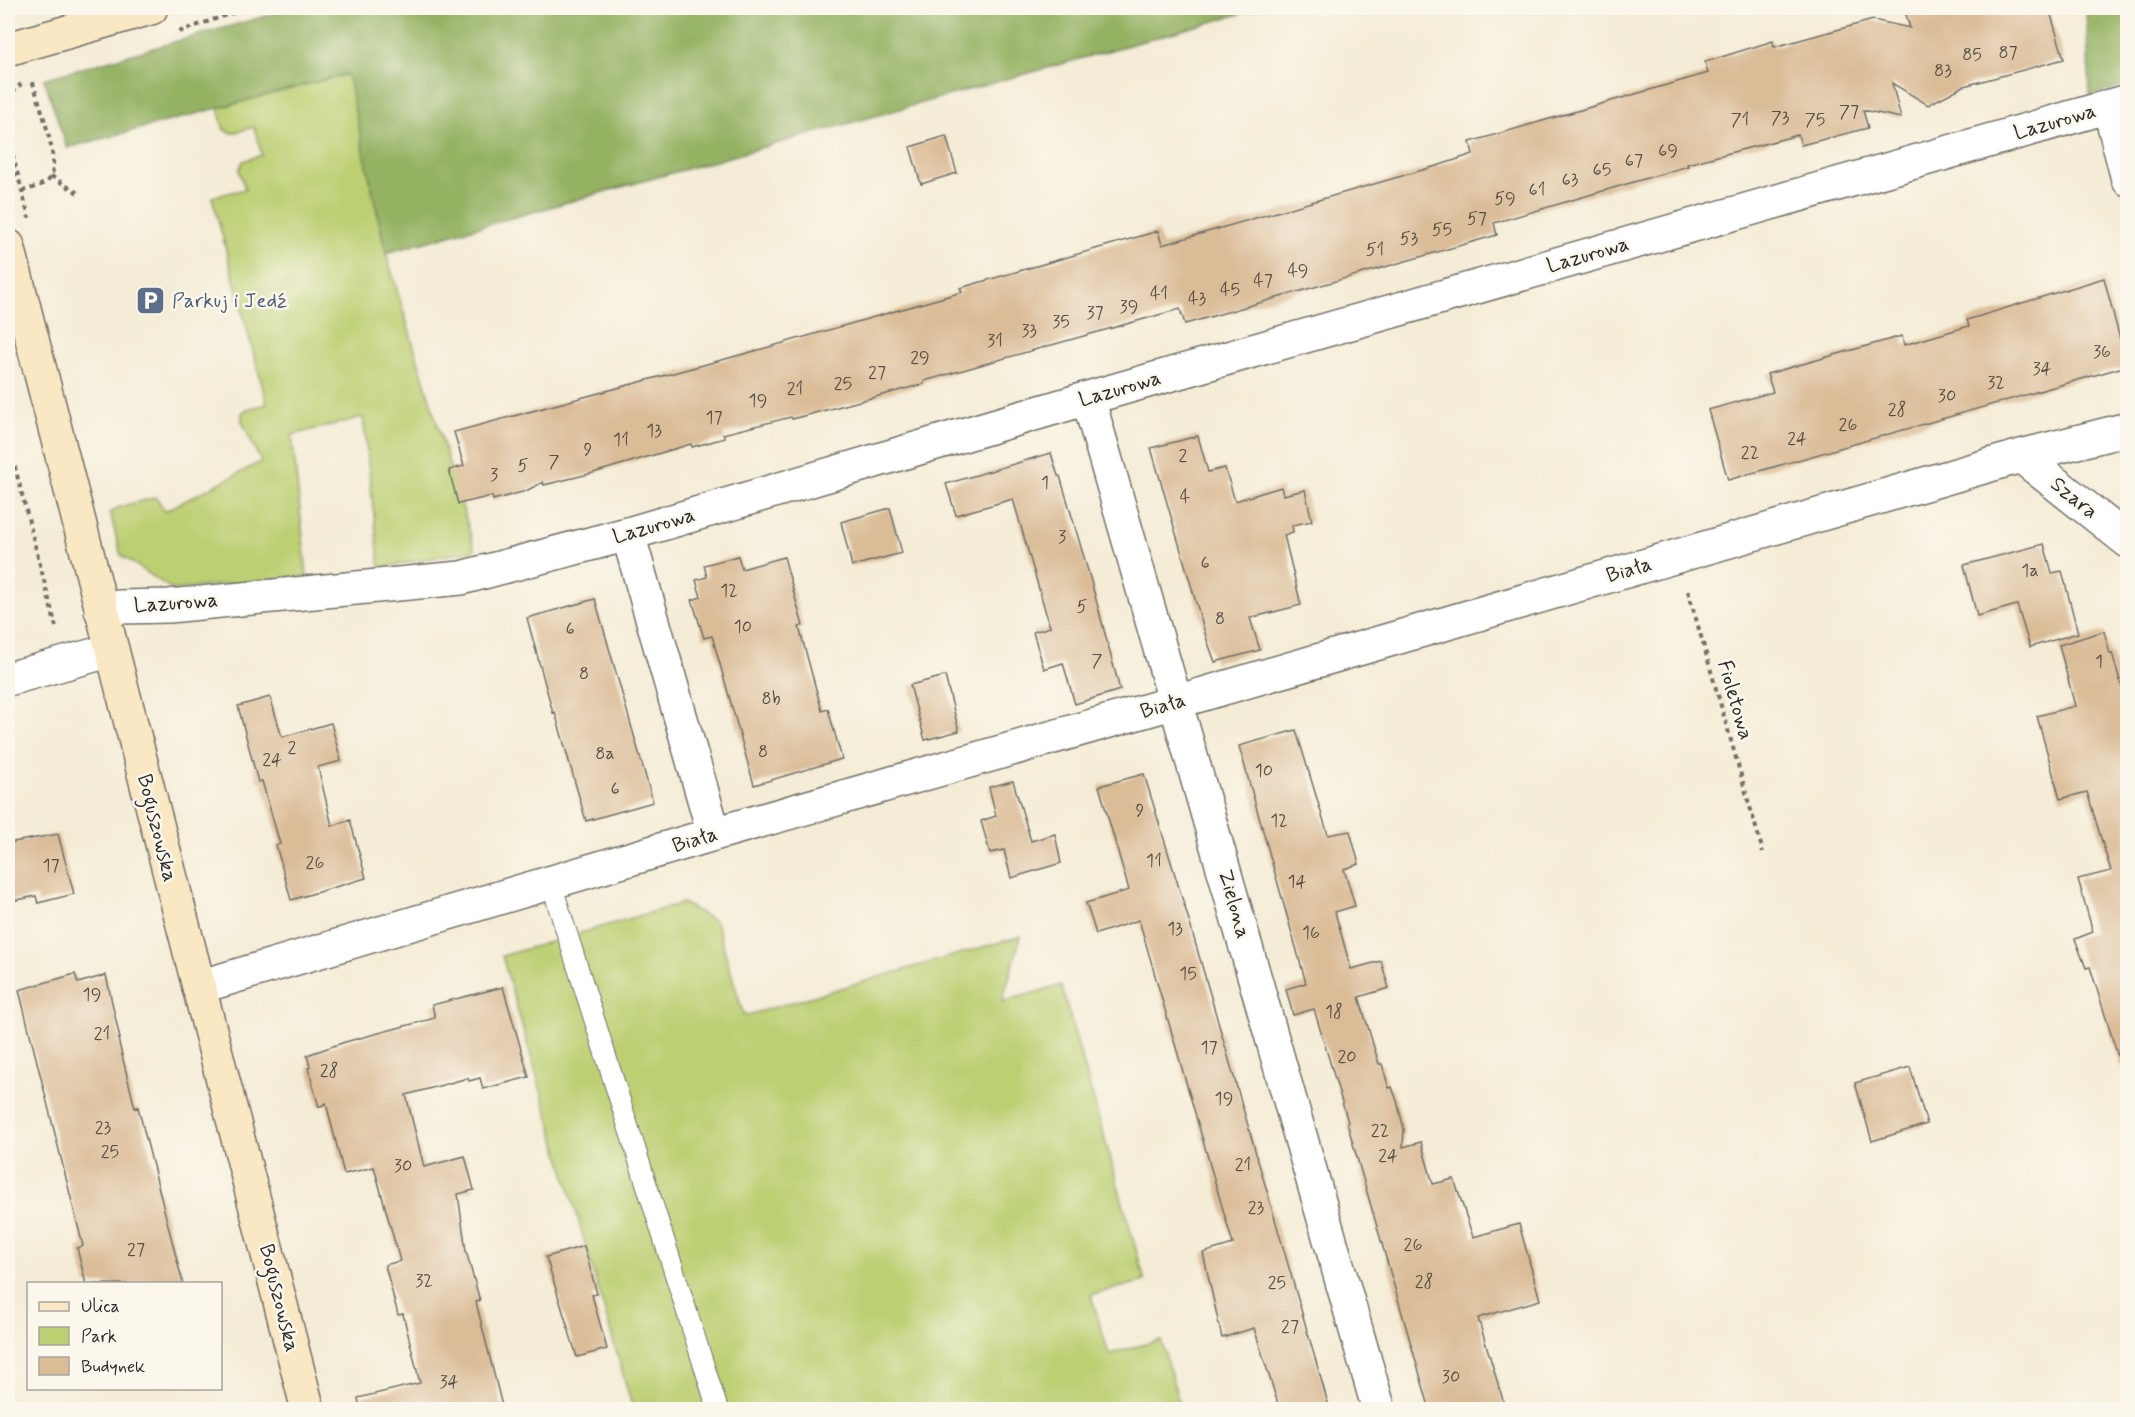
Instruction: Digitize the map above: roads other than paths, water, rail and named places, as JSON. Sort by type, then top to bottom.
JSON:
[{"type":"street","points":[[8,49],[138,10]]},
{"type":"street","points":[[2118,104],[2127,179]]},
{"type":"street","name":"Lazurowa","points":[[101,610],[119,607],[169,606],[461,578],[628,534],[1088,398],[2118,104]]},
{"type":"street","name":"Boguszowska","points":[[8,246],[308,1410]]},
{"type":"street","name":"Zielona","points":[[1088,398],[1379,1410]]},
{"type":"street","name":"Biała","points":[[199,987],[714,834],[2021,456],[2127,429]]},
{"type":"street","name":"Szara","points":[[2021,456],[2127,541]]},
{"type":"street","points":[[628,534],[714,834]]},
{"type":"street","points":[[8,679],[112,650]]},
{"type":"lane","points":[[551,883],[718,1410]]},
{"type":"place","name":"Parkuj i Jedź","points":[[151,301]]}]
